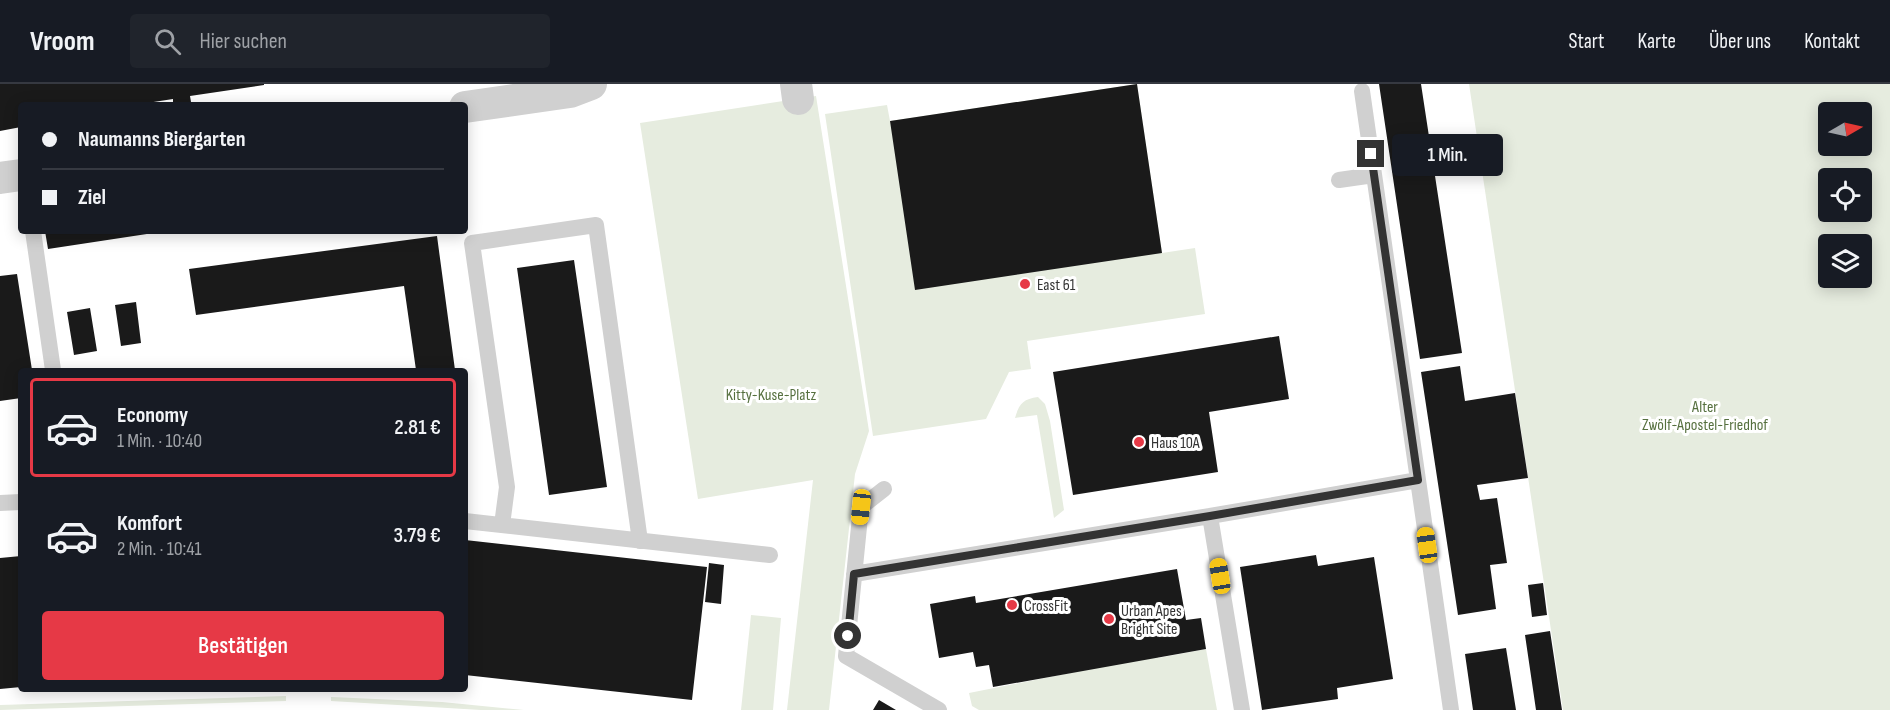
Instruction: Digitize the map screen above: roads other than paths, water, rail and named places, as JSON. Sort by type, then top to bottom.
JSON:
[{"type":"street","points":[[468,107],[570,92],[591,84]]},
{"type":"street","points":[[0,178],[18,175]]},
{"type":"lane","points":[[1362,91],[1451,710]]},
{"type":"lane","points":[[1339,180],[1374,175]]},
{"type":"lane","points":[[502,525],[507,487],[472,243],[596,225],[640,541]]},
{"type":"lane","points":[[33,234],[53,368]]},
{"type":"lane","points":[[854,574],[1418,480]]},
{"type":"lane","points":[[884,489],[861,507],[846,656],[939,710]]},
{"type":"lane","points":[[0,503],[18,502]]},
{"type":"lane","points":[[1210,516],[1242,710]]},
{"type":"lane","points":[[468,521],[770,555]]},
{"type":"place","name":"East 61","points":[[1025,284]]},
{"type":"place","name":"Haus 10A","points":[[1139,442]]},
{"type":"place","name":"CrossFit","points":[[1012,605]]},
{"type":"place","name":"Urban Apes Bright Site","points":[[1109,619]]},
{"type":"park label","name":"Kitty-Kuse-Platz","points":[[771,394]]},
{"type":"park label","name":"Alter Zwölf-Apostel-Friedhof","points":[[1705,415]]}]
